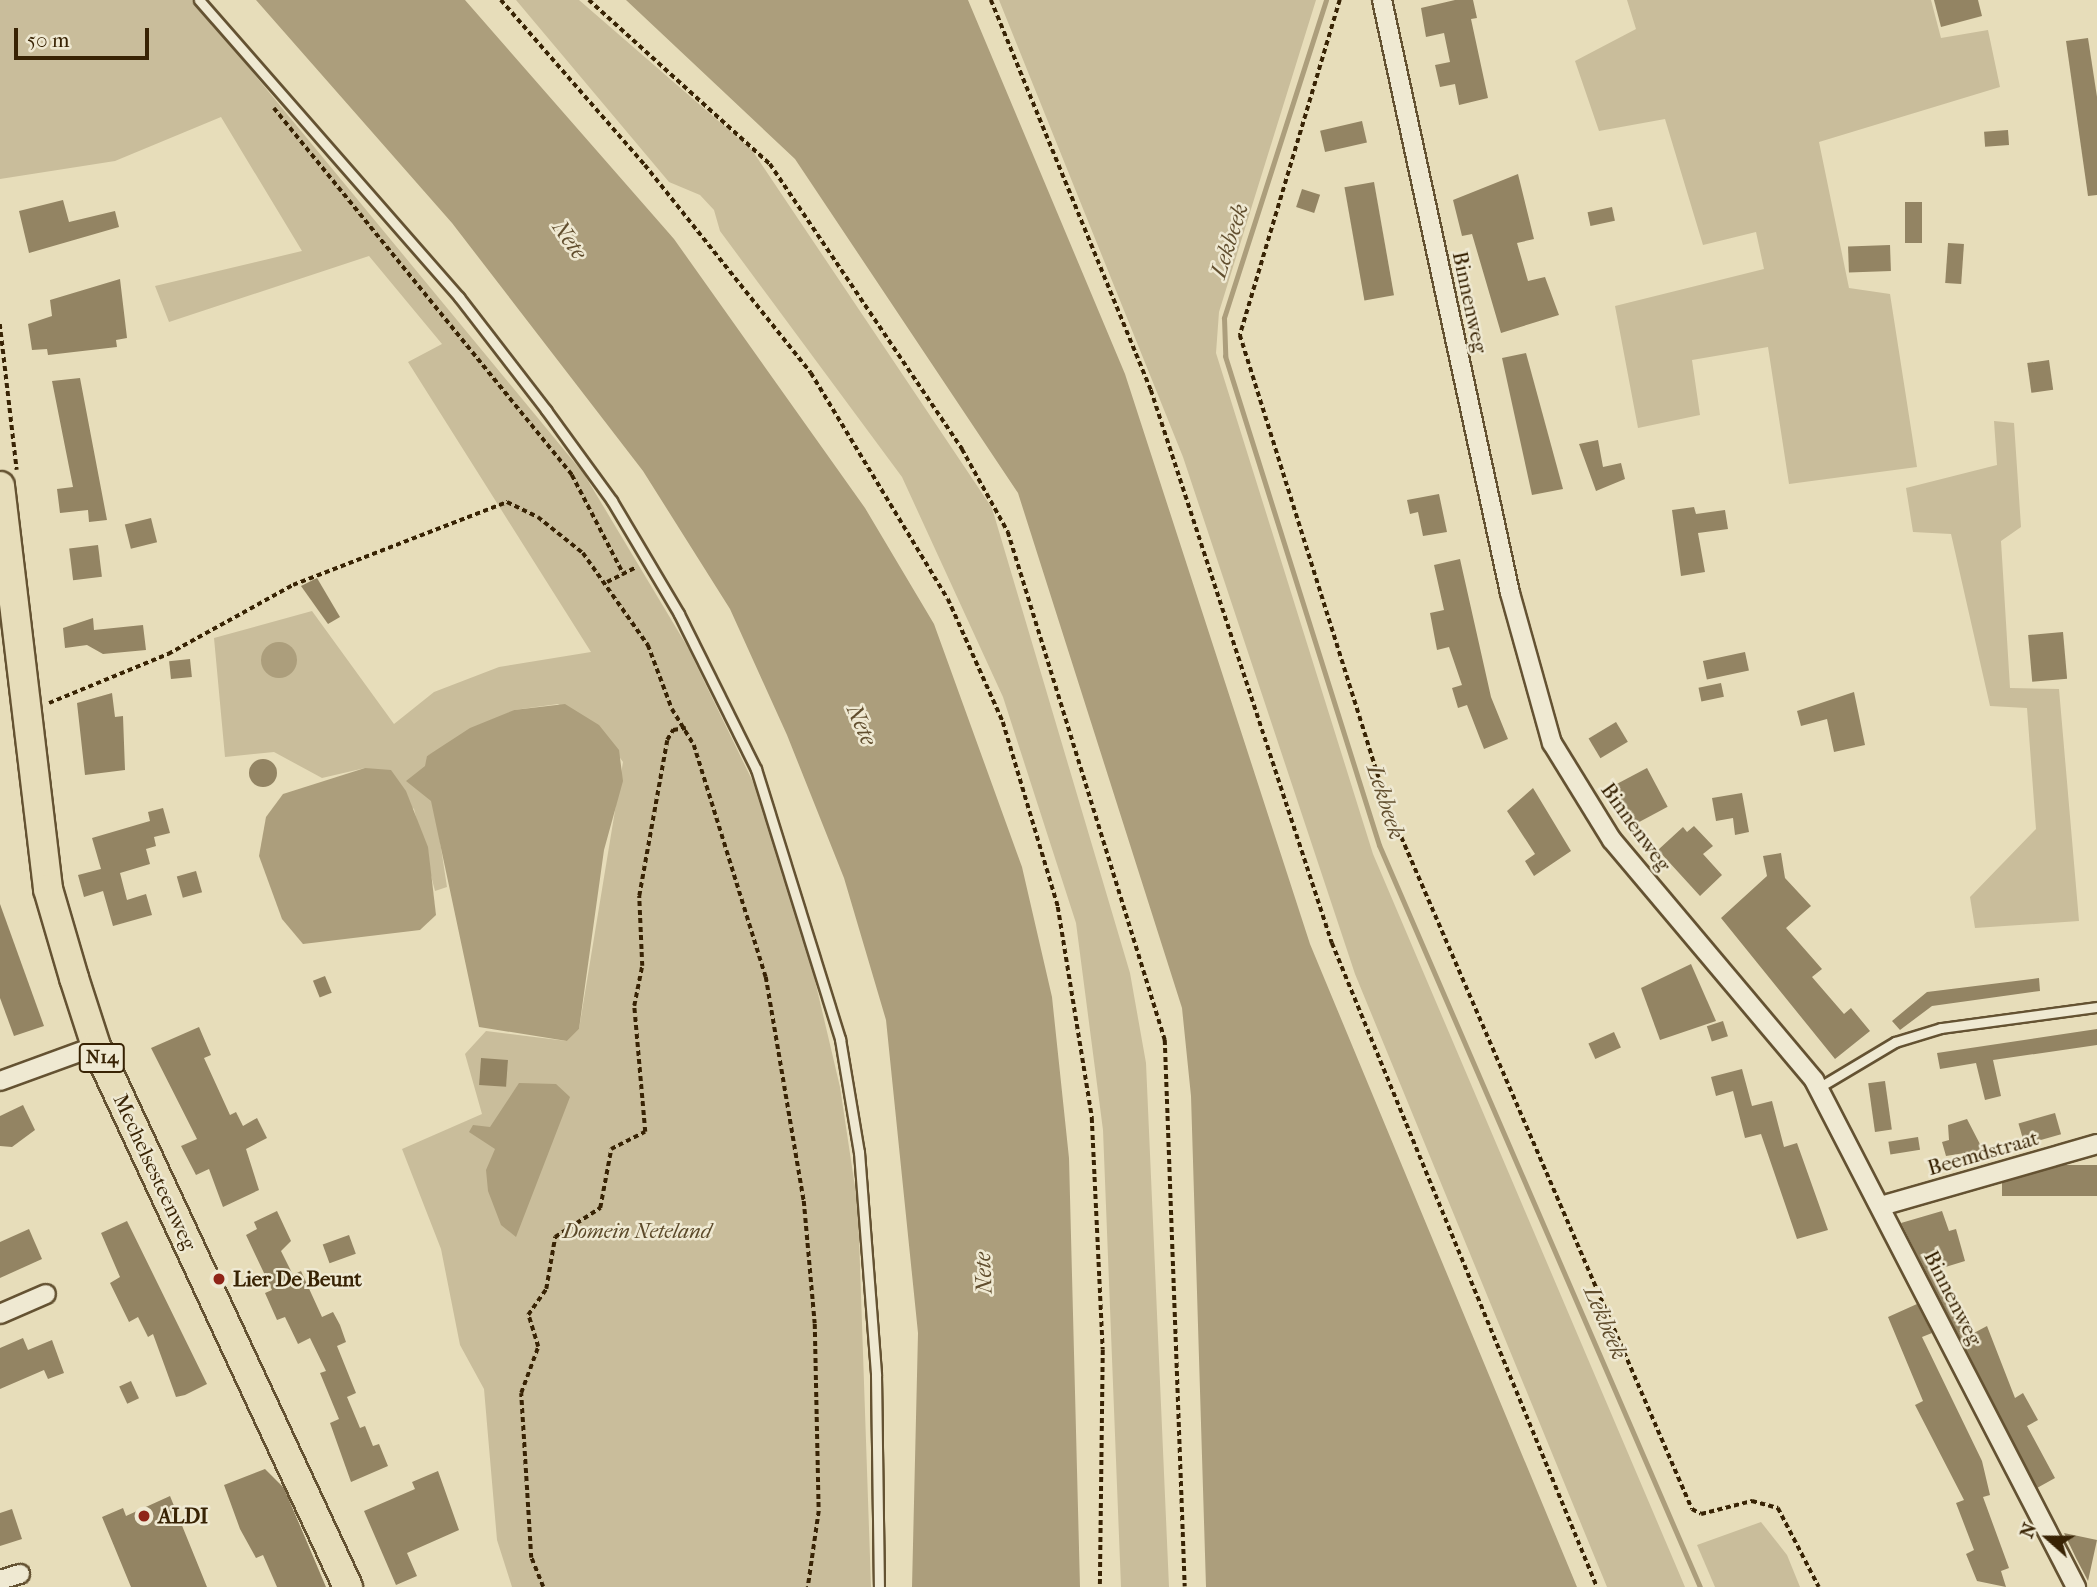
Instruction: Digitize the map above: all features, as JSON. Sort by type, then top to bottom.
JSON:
[{"type":"main road","name":"Mechelsesteenweg","points":[[9,484],[48,889],[96,1046],[348,1587]]},
{"type":"street","name":"Binnenweg","points":[[1382,0],[1510,593],[1552,743],[1612,840],[1818,1088],[2076,1587]]},
{"type":"street","points":[[0,1081],[96,1046]]},
{"type":"street","name":"Beemdstraat","points":[[1881,1206],[2097,1144]]},
{"type":"street","points":[[0,1314],[46,1293]]},
{"type":"street","points":[[0,1580],[20,1574]]},
{"type":"lane","points":[[200,0],[459,297],[546,410],[660,582],[756,769],[840,1039],[859,1152],[876,1375],[879,1587]]},
{"type":"lane","points":[[1818,1088],[1895,1042],[1941,1028],[2097,1007]]},
{"type":"path","points":[[502,0],[645,165],[811,373],[948,599],[1003,722],[1058,907],[1092,1118],[1103,1337],[1100,1587]]},
{"type":"path","points":[[589,0],[770,164],[962,449],[1008,532],[1165,1040],[1185,1587]]},
{"type":"path","points":[[991,0],[1151,390],[1332,943],[1597,1587]]},
{"type":"path","points":[[1340,0],[1240,335],[1388,806],[1692,1509],[1701,1514],[1752,1501],[1778,1508],[1819,1587]]},
{"type":"path","points":[[265,98],[572,475],[624,575],[607,582]]},
{"type":"path","points":[[0,324],[9,484]]},
{"type":"path","points":[[44,705],[168,654],[292,586],[506,502],[538,517],[607,582],[648,645],[686,728],[766,977],[804,1201],[820,1511],[808,1587]]},
{"type":"path","points":[[42,692],[45,718]]},
{"type":"path","points":[[543,1587],[531,1558],[521,1393],[538,1348],[528,1314],[546,1289],[555,1237],[600,1208],[611,1149],[645,1132],[634,1006],[642,966],[639,896],[667,740],[673,730],[686,728]]},
{"type":"green space","name":"Domein Neteland","points":[[0,0],[193,0],[584,474],[687,646],[755,786],[801,921],[840,1087],[858,1207],[871,1587],[512,1587],[497,1540],[484,1389],[460,1345],[441,1249],[402,1149],[482,1114],[465,1054],[486,1031],[567,1041],[579,1029],[623,762],[599,729],[558,704],[514,710],[427,756],[447,887],[435,891],[414,809],[365,768],[322,778],[274,752],[225,757],[214,638],[312,611],[394,724],[434,692],[499,667],[591,652],[408,362],[442,344],[369,256],[169,322],[155,286],[302,251],[221,117],[115,161],[0,179]]},
{"type":"green space","points":[[516,0],[579,0],[752,150],[992,508],[1130,973],[1146,1063],[1169,1587],[1121,1587],[1103,1130],[1076,923],[1003,697],[902,477],[720,231],[714,210],[700,195],[669,182]]},
{"type":"green space","points":[[999,0],[1316,0],[1219,312],[1216,353],[1373,854],[1685,1587],[1607,1587],[1355,974],[1183,457]]},
{"type":"green space","points":[[1627,0],[1931,0],[1941,38],[1988,30],[2000,87],[1819,142],[1849,288],[1890,294],[1917,467],[1789,484],[1768,347],[1692,360],[1700,415],[1638,428],[1615,306],[1764,269],[1756,232],[1703,245],[1665,119],[1599,131],[1575,61],[1636,29]]},
{"type":"green space","points":[[1994,421],[2014,423],[2021,527],[2001,541],[2010,688],[2059,689],[2079,921],[1975,928],[1970,897],[2036,829],[2027,708],[1990,706],[1951,534],[1913,532],[1906,488],[1997,465]]},
{"type":"green space","points":[[1761,1522],[1787,1555],[1800,1587],[1715,1587],[1697,1545]]},
{"type":"water","name":"Nete","points":[[256,0],[465,0],[674,239],[865,508],[934,624],[1022,867],[1052,997],[1069,1158],[1080,1587],[912,1587],[918,1333],[886,1020],[844,878],[787,735],[730,609],[643,471],[452,223]]},
{"type":"water","points":[[626,0],[968,0],[1125,374],[1310,944],[1577,1587],[1206,1587],[1191,1096],[1182,1008],[1018,493],[795,159]]},
{"type":"water","points":[[279,642],[291,648],[297,660],[291,672],[279,678],[267,672],[261,660],[267,648]]},
{"type":"water","points":[[565,704],[599,725],[619,750],[623,781],[604,850],[579,1029],[567,1041],[479,1027],[431,801],[406,781],[425,766],[427,756],[470,728],[514,710]]},
{"type":"water","points":[[365,768],[391,770],[406,791],[428,847],[436,915],[420,930],[303,944],[282,919],[259,856],[266,817],[283,794]]},
{"type":"water","points":[[519,1083],[556,1084],[570,1097],[516,1237],[501,1225],[488,1191],[486,1170],[495,1149],[469,1132],[473,1125],[490,1127]]},
{"type":"building","points":[[1455,0],[1473,0],[1477,18],[1471,19],[1488,98],[1459,105],[1455,84],[1440,87],[1435,65],[1450,62],[1444,33],[1426,37],[1421,8]]},
{"type":"building","points":[[1934,0],[1978,0],[1982,16],[1941,27]]},
{"type":"building","points":[[2088,38],[2097,97],[2097,195],[2088,196],[2066,41]]},
{"type":"building","points":[[1362,121],[1367,142],[1325,152],[1320,131]]},
{"type":"building","points":[[2008,130],[2009,145],[1985,147],[1984,132]]},
{"type":"building","points":[[1518,174],[1534,239],[1517,243],[1528,281],[1545,277],[1559,315],[1501,333],[1472,234],[1462,236],[1453,200]]},
{"type":"building","points":[[1374,182],[1394,295],[1364,300],[1344,187]]},
{"type":"building","points":[[1302,189],[1320,195],[1314,213],[1296,207]]},
{"type":"building","points":[[63,200],[69,222],[115,211],[119,227],[29,253],[19,211]]},
{"type":"building","points":[[1905,202],[1922,202],[1922,243],[1905,243]]},
{"type":"building","points":[[1612,207],[1615,221],[1590,226],[1588,212]]},
{"type":"building","points":[[1948,243],[1964,244],[1961,284],[1945,283]]},
{"type":"building","points":[[1890,245],[1891,271],[1849,272],[1848,246]]},
{"type":"building","points":[[120,279],[127,338],[116,340],[117,347],[48,355],[47,349],[32,350],[28,324],[52,316],[50,300]]},
{"type":"building","points":[[1526,353],[1563,489],[1532,495],[1502,358]]},
{"type":"building","points":[[2049,360],[2053,390],[2031,393],[2027,363]]},
{"type":"building","points":[[80,378],[107,520],[89,522],[88,510],[60,513],[57,489],[73,487],[52,381]]},
{"type":"building","points":[[1598,440],[1603,467],[1621,463],[1625,479],[1596,491],[1579,444]]},
{"type":"building","points":[[1439,494],[1447,532],[1423,536],[1418,512],[1410,514],[1407,500]]},
{"type":"building","points":[[1694,507],[1696,514],[1725,510],[1728,529],[1698,533],[1705,572],[1681,576],[1672,510]]},
{"type":"building","points":[[151,518],[157,542],[131,549],[125,525]]},
{"type":"building","points":[[98,545],[102,577],[73,580],[69,549]]},
{"type":"building","points":[[1460,559],[1491,697],[1508,739],[1484,749],[1467,705],[1458,708],[1452,688],[1462,685],[1449,647],[1437,650],[1430,613],[1444,610],[1434,565]]},
{"type":"building","points":[[317,578],[340,617],[328,624],[301,586]]},
{"type":"building","points":[[93,618],[94,630],[143,625],[146,650],[103,654],[87,645],[65,648],[63,628]]},
{"type":"building","points":[[2063,632],[2067,679],[2032,682],[2028,635]]},
{"type":"building","points":[[1745,652],[1749,671],[1707,680],[1703,661]]},
{"type":"building","points":[[190,659],[192,677],[171,679],[169,661]]},
{"type":"building","points":[[1721,683],[1724,697],[1701,701],[1699,688]]},
{"type":"building","points":[[1854,692],[1865,745],[1834,752],[1827,719],[1801,726],[1797,711]]},
{"type":"building","points":[[112,693],[115,717],[123,716],[125,770],[85,775],[77,703]]},
{"type":"building","points":[[1616,722],[1628,742],[1600,758],[1589,738]]},
{"type":"building","points":[[263,759],[273,763],[277,773],[273,783],[263,787],[253,783],[249,773],[253,763]]},
{"type":"building","points":[[1647,768],[1668,807],[1634,825],[1613,786]]},
{"type":"building","points":[[1533,788],[1571,851],[1534,876],[1525,861],[1535,854],[1507,811]]},
{"type":"building","points":[[1742,793],[1749,832],[1735,835],[1733,818],[1716,821],[1712,798]]},
{"type":"building","points":[[163,808],[170,833],[154,837],[156,846],[146,849],[150,864],[120,873],[127,900],[146,894],[152,915],[113,926],[103,891],[84,897],[78,875],[101,869],[92,838],[150,821],[148,812]]},
{"type":"building","points":[[1694,826],[1713,846],[1703,854],[1722,875],[1700,896],[1658,850],[1683,827],[1687,832]]},
{"type":"building","points":[[1781,853],[1785,878],[1811,906],[1786,928],[1822,969],[1812,977],[1844,1014],[1851,1008],[1870,1031],[1835,1059],[1721,918],[1767,876],[1763,856]]},
{"type":"building","points":[[196,871],[202,892],[183,898],[177,877]]},
{"type":"building","points":[[0,904],[44,1026],[14,1036],[0,998]]},
{"type":"building","points":[[1691,964],[1716,1021],[1660,1040],[1641,988]]},
{"type":"building","points":[[325,976],[332,993],[320,998],[313,981]]},
{"type":"building","points":[[2039,978],[2040,991],[1932,1006],[1900,1030],[1892,1021],[1927,992]]},
{"type":"building","points":[[1723,1021],[1728,1036],[1712,1041],[1707,1026]]},
{"type":"building","points":[[199,1027],[211,1055],[204,1058],[230,1115],[236,1112],[243,1126],[257,1118],[267,1138],[246,1149],[259,1190],[223,1207],[209,1169],[196,1175],[181,1146],[197,1139],[151,1048]]},
{"type":"building","points":[[2097,1029],[2097,1045],[1993,1060],[2001,1096],[1985,1100],[1976,1063],[1940,1069],[1937,1053]]},
{"type":"building","points":[[1614,1032],[1621,1048],[1595,1059],[1588,1043]]},
{"type":"building","points":[[481,1058],[508,1060],[506,1087],[479,1085]]},
{"type":"building","points":[[1742,1069],[1752,1106],[1772,1101],[1784,1147],[1797,1143],[1828,1230],[1797,1239],[1761,1134],[1745,1138],[1733,1091],[1716,1096],[1711,1077]]},
{"type":"building","points":[[1885,1081],[1892,1130],[1875,1132],[1868,1083]]},
{"type":"building","points":[[23,1105],[35,1130],[12,1147],[0,1146],[0,1116]]},
{"type":"building","points":[[2055,1113],[2061,1134],[2025,1145],[2018,1123]]},
{"type":"building","points":[[1967,1119],[1983,1150],[1946,1156],[1942,1142],[1949,1140],[1948,1125]]},
{"type":"building","points":[[1918,1137],[1920,1150],[1890,1155],[1888,1142]]},
{"type":"building","points":[[2002,1165],[2097,1165],[2097,1196],[2002,1196]]},
{"type":"building","points":[[277,1211],[291,1241],[281,1251],[293,1275],[301,1271],[322,1317],[333,1312],[340,1325],[346,1342],[337,1346],[356,1393],[347,1397],[360,1428],[365,1426],[373,1446],[379,1444],[388,1466],[351,1482],[330,1423],[339,1419],[320,1373],[326,1371],[310,1338],[298,1344],[285,1317],[277,1320],[265,1293],[272,1290],[246,1235],[257,1229],[254,1222]]},
{"type":"building","points":[[1942,1211],[1949,1231],[1956,1229],[1965,1261],[1939,1269],[1972,1334],[1987,1326],[2015,1398],[2023,1393],[2038,1420],[2027,1426],[2055,1478],[2037,1488],[1901,1223]]},
{"type":"building","points":[[127,1221],[207,1384],[185,1395],[176,1397],[153,1334],[148,1337],[138,1317],[129,1322],[110,1283],[120,1277],[101,1233]]},
{"type":"building","points":[[29,1229],[42,1259],[0,1278],[0,1242]]},
{"type":"building","points":[[349,1235],[356,1254],[330,1263],[323,1245]]},
{"type":"building","points":[[1917,1304],[1932,1333],[1922,1337],[1982,1461],[1990,1495],[1983,1497],[2009,1568],[2001,1571],[2006,1587],[1977,1581],[1966,1554],[1974,1550],[1956,1503],[1964,1500],[1915,1405],[1923,1401],[1888,1317]]},
{"type":"building","points":[[23,1338],[28,1350],[52,1340],[64,1373],[48,1379],[44,1370],[0,1389],[0,1348]]},
{"type":"building","points":[[131,1381],[139,1398],[127,1404],[119,1386]]},
{"type":"building","points":[[265,1469],[284,1488],[326,1587],[277,1587],[263,1555],[256,1558],[240,1529],[224,1485]]},
{"type":"building","points":[[438,1471],[459,1530],[407,1553],[417,1576],[396,1585],[364,1511],[415,1489],[412,1482]]},
{"type":"building","points":[[170,1496],[207,1587],[131,1587],[102,1517],[123,1508],[126,1516]]},
{"type":"building","points":[[12,1509],[22,1539],[0,1546],[0,1513]]},
{"type":"building","points":[[2064,1533],[2097,1540],[2088,1581],[2076,1558]]},
{"type":"waterway","name":"Lekbeek","points":[[1326,0],[1224,318],[1225,356],[1379,845],[1700,1587]]},
{"type":"place","name":"Lier De Beunt","points":[[219,1279]]},
{"type":"place","name":"ALDI","points":[[144,1516]]}]
